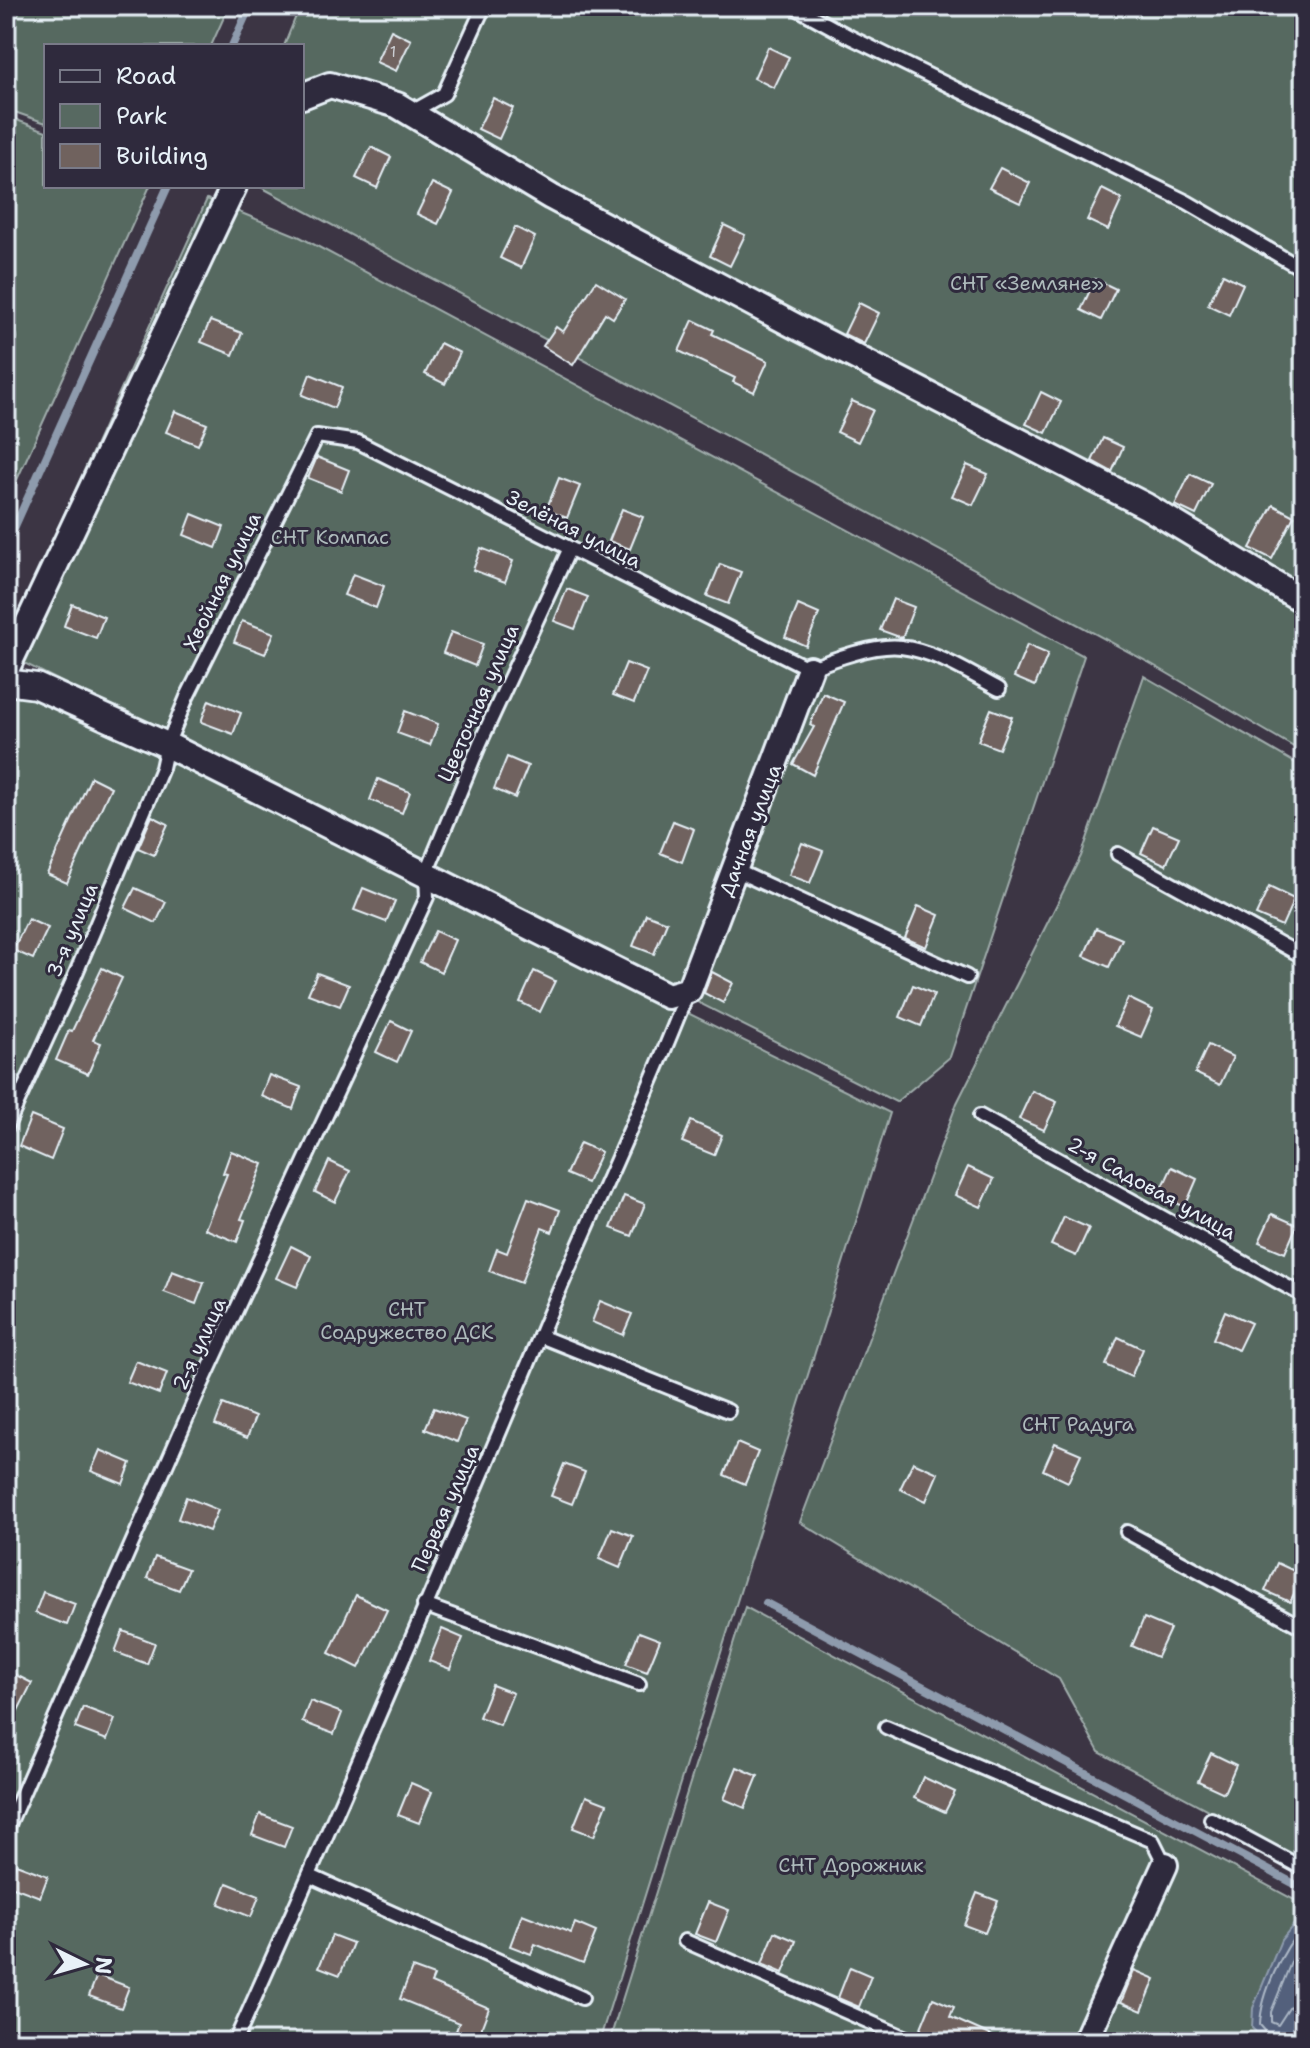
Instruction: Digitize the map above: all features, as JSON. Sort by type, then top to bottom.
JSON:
[{"type":"street","points":[[304,95],[330,85],[397,105],[551,197],[1146,506],[1304,601]]},
{"type":"street","points":[[6,670],[233,188]]},
{"type":"street","name":"Дачная улица","points":[[689,990],[810,669]]},
{"type":"street","points":[[6,682],[36,686],[167,745],[668,996],[689,990]]},
{"type":"street","points":[[1085,2042],[1165,1865]]},
{"type":"lane","points":[[410,113],[444,94],[484,6]]},
{"type":"lane","points":[[793,6],[1187,202],[1304,270]]},
{"type":"lane","name":"Зелёная улица","points":[[317,436],[358,442],[810,669]]},
{"type":"lane","name":"Хвойная улица","points":[[167,745],[187,697],[317,436]]},
{"type":"lane","name":"Цветочная улица","points":[[426,874],[480,743],[569,550]]},
{"type":"lane","points":[[810,669],[843,655],[900,646],[945,660],[999,689]]},
{"type":"lane","name":"3-я улица","points":[[6,1128],[71,985],[156,782],[167,745]]},
{"type":"lane","points":[[1118,854],[1304,957]]},
{"type":"lane","points":[[735,870],[967,977]]},
{"type":"lane","name":"2-я улица","points":[[6,1831],[196,1397],[427,897],[426,874]]},
{"type":"lane","name":"Первая улица","points":[[235,2042],[310,1876],[689,990]]},
{"type":"lane","name":"2-я Садовая улица","points":[[980,1116],[1304,1296]]},
{"type":"lane","points":[[540,1336],[728,1411]]},
{"type":"lane","points":[[1127,1532],[1304,1628]]},
{"type":"lane","points":[[424,1605],[639,1684]]},
{"type":"lane","points":[[886,1727],[1153,1841],[1165,1865]]},
{"type":"lane","points":[[1211,1819],[1304,1869]]},
{"type":"lane","points":[[310,1876],[582,1998]]},
{"type":"lane","points":[[685,1941],[915,2042]]},
{"type":"green space","points":[[6,6],[229,6],[212,44],[44,44],[44,122],[6,109]]},
{"type":"green space","name":"СНТ «Земляне»","points":[[300,6],[1304,6],[1304,753],[1148,662],[263,188],[304,188],[304,44],[285,44]]},
{"type":"green space","points":[[6,116],[44,130],[44,188],[149,188],[6,504]]},
{"type":"green space","name":"СНТ Компас","points":[[207,199],[300,237],[1084,656],[950,1057],[896,1102],[6,654],[6,643]]},
{"type":"green space","name":"СНТ Содружество ДСК","points":[[6,676],[890,1113],[599,2042],[6,2042]]},
{"type":"green space","name":"СНТ Радуга","points":[[1144,676],[1304,768],[1304,1861],[1099,1752],[1059,1679],[800,1522],[957,1103],[1081,856]]},
{"type":"green space","name":"СНТ Дорожник","points":[[745,1607],[1304,1905],[1304,2042],[609,2042]]},
{"type":"water","points":[[1304,1912],[1304,2014],[1291,2042],[1266,2042],[1252,2028],[1253,2008],[1281,1940]]},
{"type":"building","points":[[391,30],[411,40],[396,71],[376,62]]},
{"type":"building","points":[[768,47],[789,57],[774,88],[754,78]]},
{"type":"building","points":[[493,98],[513,108],[499,139],[478,129]]},
{"type":"building","points":[[371,147],[391,157],[377,188],[356,178]]},
{"type":"building","points":[[1000,168],[1030,183],[1020,203],[989,188]]},
{"type":"building","points":[[432,183],[453,193],[438,224],[417,214]]},
{"type":"building","points":[[1102,189],[1122,199],[1108,230],[1087,220]]},
{"type":"building","points":[[724,225],[745,235],[730,266],[710,256]]},
{"type":"building","points":[[515,227],[535,237],[521,268],[500,258]]},
{"type":"building","points":[[1223,274],[1243,284],[1229,315],[1208,305]]},
{"type":"building","points":[[1095,279],[1116,289],[1101,320],[1081,310]]},
{"type":"building","points":[[596,281],[625,299],[613,318],[605,313],[573,365],[543,346],[556,327],[563,332]]},
{"type":"building","points":[[859,303],[879,313],[864,344],[844,334]]},
{"type":"building","points":[[693,320],[714,330],[712,334],[768,361],[754,392],[733,382],[735,378],[679,351]]},
{"type":"building","points":[[210,321],[242,333],[233,355],[201,342]]},
{"type":"building","points":[[440,343],[460,353],[445,384],[425,374]]},
{"type":"building","points":[[310,374],[342,387],[334,408],[302,395]]},
{"type":"building","points":[[1041,392],[1061,402],[1046,433],[1026,424]]},
{"type":"building","points":[[852,401],[873,410],[858,442],[837,432]]},
{"type":"building","points":[[175,411],[207,424],[198,445],[166,432]]},
{"type":"building","points":[[1103,438],[1123,447],[1112,472],[1092,461]]},
{"type":"building","points":[[317,457],[349,470],[341,491],[308,478]]},
{"type":"building","points":[[967,465],[988,474],[973,505],[952,496]]},
{"type":"building","points":[[1190,474],[1211,484],[1196,515],[1175,505]]},
{"type":"building","points":[[559,478],[580,486],[567,518],[546,510]]},
{"type":"building","points":[[1273,505],[1294,516],[1272,559],[1250,548]]},
{"type":"building","points":[[622,509],[643,517],[630,549],[609,541]]},
{"type":"building","points":[[192,514],[224,527],[216,548],[184,535]]},
{"type":"building","points":[[481,548],[513,561],[505,582],[473,570]]},
{"type":"building","points":[[720,564],[741,572],[728,604],[707,596]]},
{"type":"building","points":[[353,574],[384,586],[376,608],[344,595]]},
{"type":"building","points":[[567,589],[588,597],[575,629],[554,621]]},
{"type":"building","points":[[893,599],[914,607],[902,638],[880,630]]},
{"type":"building","points":[[72,604],[104,617],[96,638],[64,626]]},
{"type":"building","points":[[798,605],[819,614],[806,646],[785,637]]},
{"type":"building","points":[[242,621],[274,633],[265,654],[234,642]]},
{"type":"building","points":[[451,632],[483,644],[475,666],[443,653]]},
{"type":"building","points":[[1027,645],[1048,654],[1035,686],[1014,677]]},
{"type":"building","points":[[626,663],[647,671],[634,703],[613,695]]},
{"type":"building","points":[[823,693],[844,702],[813,775],[793,764],[814,727],[810,725]]},
{"type":"building","points":[[209,700],[241,713],[233,734],[201,722]]},
{"type":"building","points":[[991,709],[1012,717],[999,749],[978,741]]},
{"type":"building","points":[[405,711],[438,724],[430,745],[397,733]]},
{"type":"building","points":[[507,757],[528,766],[515,798],[494,789]]},
{"type":"building","points":[[91,777],[111,787],[67,883],[47,874]]},
{"type":"building","points":[[378,779],[410,792],[402,813],[370,800]]},
{"type":"building","points":[[152,816],[168,824],[154,855],[138,848]]},
{"type":"building","points":[[673,821],[694,829],[682,862],[660,853]]},
{"type":"building","points":[[1153,826],[1179,837],[1166,865],[1141,853]]},
{"type":"building","points":[[802,843],[823,851],[810,883],[789,875]]},
{"type":"building","points":[[1269,887],[1294,899],[1282,926],[1256,915]]},
{"type":"building","points":[[135,888],[166,902],[156,923],[125,908]]},
{"type":"building","points":[[363,888],[395,901],[386,922],[354,910]]},
{"type":"building","points":[[918,906],[939,915],[926,947],[905,938]]},
{"type":"building","points":[[646,914],[667,922],[654,954],[633,946]]},
{"type":"building","points":[[28,919],[48,928],[33,959],[13,950]]},
{"type":"building","points":[[1096,928],[1122,939],[1109,967],[1084,956]]},
{"type":"building","points":[[435,931],[455,940],[441,972],[420,962]]},
{"type":"building","points":[[102,968],[122,978],[93,1040],[101,1043],[88,1074],[56,1060]]},
{"type":"building","points":[[534,971],[555,981],[540,1012],[520,1002]]},
{"type":"building","points":[[712,972],[733,983],[723,1003],[704,993]]},
{"type":"building","points":[[317,973],[349,985],[340,1006],[308,994]]},
{"type":"building","points":[[913,985],[934,994],[921,1026],[900,1017]]},
{"type":"building","points":[[1128,998],[1153,1010],[1141,1037],[1115,1026]]},
{"type":"building","points":[[391,1021],[411,1031],[397,1062],[376,1052]]},
{"type":"building","points":[[1208,1045],[1233,1057],[1220,1085],[1195,1073]]},
{"type":"building","points":[[269,1075],[301,1087],[293,1109],[261,1096]]},
{"type":"building","points":[[1032,1091],[1057,1102],[1044,1130],[1019,1119]]},
{"type":"building","points":[[31,1116],[63,1129],[51,1160],[19,1146]]},
{"type":"building","points":[[691,1121],[722,1135],[714,1155],[682,1142]]},
{"type":"building","points":[[580,1143],[601,1152],[587,1183],[566,1174]]},
{"type":"building","points":[[231,1151],[263,1164],[241,1219],[245,1220],[237,1242],[205,1229],[227,1174],[223,1173]]},
{"type":"building","points":[[329,1161],[350,1171],[335,1202],[315,1192]]},
{"type":"building","points":[[968,1167],[994,1179],[981,1207],[955,1195]]},
{"type":"building","points":[[1172,1167],[1197,1179],[1185,1207],[1159,1195]]},
{"type":"building","points":[[624,1196],[645,1204],[632,1236],[611,1228]]},
{"type":"building","points":[[528,1198],[560,1210],[552,1232],[542,1228],[521,1283],[489,1271],[497,1249],[507,1253]]},
{"type":"building","points":[[1272,1214],[1297,1225],[1285,1253],[1259,1242]]},
{"type":"building","points":[[1064,1217],[1089,1228],[1076,1256],[1051,1245]]},
{"type":"building","points":[[291,1246],[311,1256],[297,1287],[276,1278]]},
{"type":"building","points":[[172,1271],[204,1283],[196,1304],[164,1292]]},
{"type":"building","points":[[600,1301],[632,1314],[623,1335],[592,1322]]},
{"type":"building","points":[[1225,1311],[1251,1323],[1238,1350],[1213,1339]]},
{"type":"building","points":[[1118,1337],[1143,1349],[1131,1377],[1106,1365]]},
{"type":"building","points":[[136,1361],[167,1373],[159,1394],[127,1382]]},
{"type":"building","points":[[223,1404],[255,1417],[247,1438],[215,1425]]},
{"type":"building","points":[[434,1408],[466,1420],[457,1442],[425,1429]]},
{"type":"building","points":[[737,1443],[758,1452],[745,1484],[724,1475]]},
{"type":"building","points":[[1055,1443],[1081,1454],[1068,1482],[1043,1470]]},
{"type":"building","points":[[100,1450],[131,1463],[123,1484],[91,1471]]},
{"type":"building","points":[[913,1462],[938,1473],[926,1501],[900,1489]]},
{"type":"building","points":[[564,1464],[585,1472],[572,1504],[551,1496]]},
{"type":"building","points":[[186,1497],[218,1510],[209,1531],[178,1519]]},
{"type":"building","points":[[612,1528],[633,1536],[620,1568],[599,1559]]},
{"type":"building","points":[[155,1557],[188,1569],[179,1590],[147,1578]]},
{"type":"building","points":[[1277,1563],[1303,1575],[1290,1602],[1265,1591]]},
{"type":"building","points":[[43,1592],[75,1604],[67,1625],[35,1613]]},
{"type":"building","points":[[356,1595],[387,1610],[359,1668],[329,1653]]},
{"type":"building","points":[[1144,1618],[1170,1629],[1157,1657],[1132,1646]]},
{"type":"building","points":[[442,1629],[463,1638],[450,1669],[429,1661]]},
{"type":"building","points":[[123,1631],[155,1643],[147,1664],[115,1652]]},
{"type":"building","points":[[639,1632],[660,1640],[647,1672],[626,1664]]},
{"type":"building","points":[[6,1670],[32,1683],[6,1734]]},
{"type":"building","points":[[492,1685],[513,1693],[500,1725],[479,1717]]},
{"type":"building","points":[[310,1701],[342,1713],[334,1734],[302,1722]]},
{"type":"building","points":[[83,1707],[115,1719],[107,1740],[75,1728]]},
{"type":"building","points":[[1211,1753],[1236,1765],[1224,1793],[1198,1781]]},
{"type":"building","points":[[737,1767],[758,1776],[745,1808],[724,1799]]},
{"type":"building","points":[[923,1777],[955,1792],[945,1812],[914,1798]]},
{"type":"building","points":[[411,1783],[432,1792],[419,1823],[398,1815]]},
{"type":"building","points":[[586,1796],[607,1804],[594,1836],[573,1828]]},
{"type":"building","points":[[260,1814],[292,1826],[284,1847],[252,1835]]},
{"type":"building","points":[[16,1864],[48,1876],[40,1897],[8,1885]]},
{"type":"building","points":[[227,1883],[259,1896],[251,1917],[219,1904]]},
{"type":"building","points":[[977,1893],[998,1901],[985,1933],[964,1925]]},
{"type":"building","points":[[708,1902],[729,1910],[716,1942],[695,1934]]},
{"type":"building","points":[[522,1914],[571,1933],[575,1923],[596,1932],[583,1963],[535,1944],[531,1954],[510,1946]]},
{"type":"building","points":[[775,1932],[796,1941],[783,1973],[762,1964]]},
{"type":"building","points":[[332,1935],[353,1943],[340,1975],[319,1967]]},
{"type":"building","points":[[850,1967],[871,1976],[859,2007],[838,1998]]},
{"type":"building","points":[[412,1968],[434,1976],[431,1983],[489,2008],[477,2039],[456,2031],[459,2023],[400,1999]]},
{"type":"building","points":[[1134,1970],[1155,1979],[1142,2011],[1121,2002]]},
{"type":"building","points":[[97,1975],[129,1987],[121,2008],[89,1996]]},
{"type":"building","points":[[933,1998],[954,2007],[950,2017],[1006,2042],[950,2042],[920,2030]]},
{"type":"waterway","points":[[233,44],[250,6]]},
{"type":"waterway","points":[[6,546],[167,188]]},
{"type":"waterway","points":[[766,1603],[1304,1889]]}]
